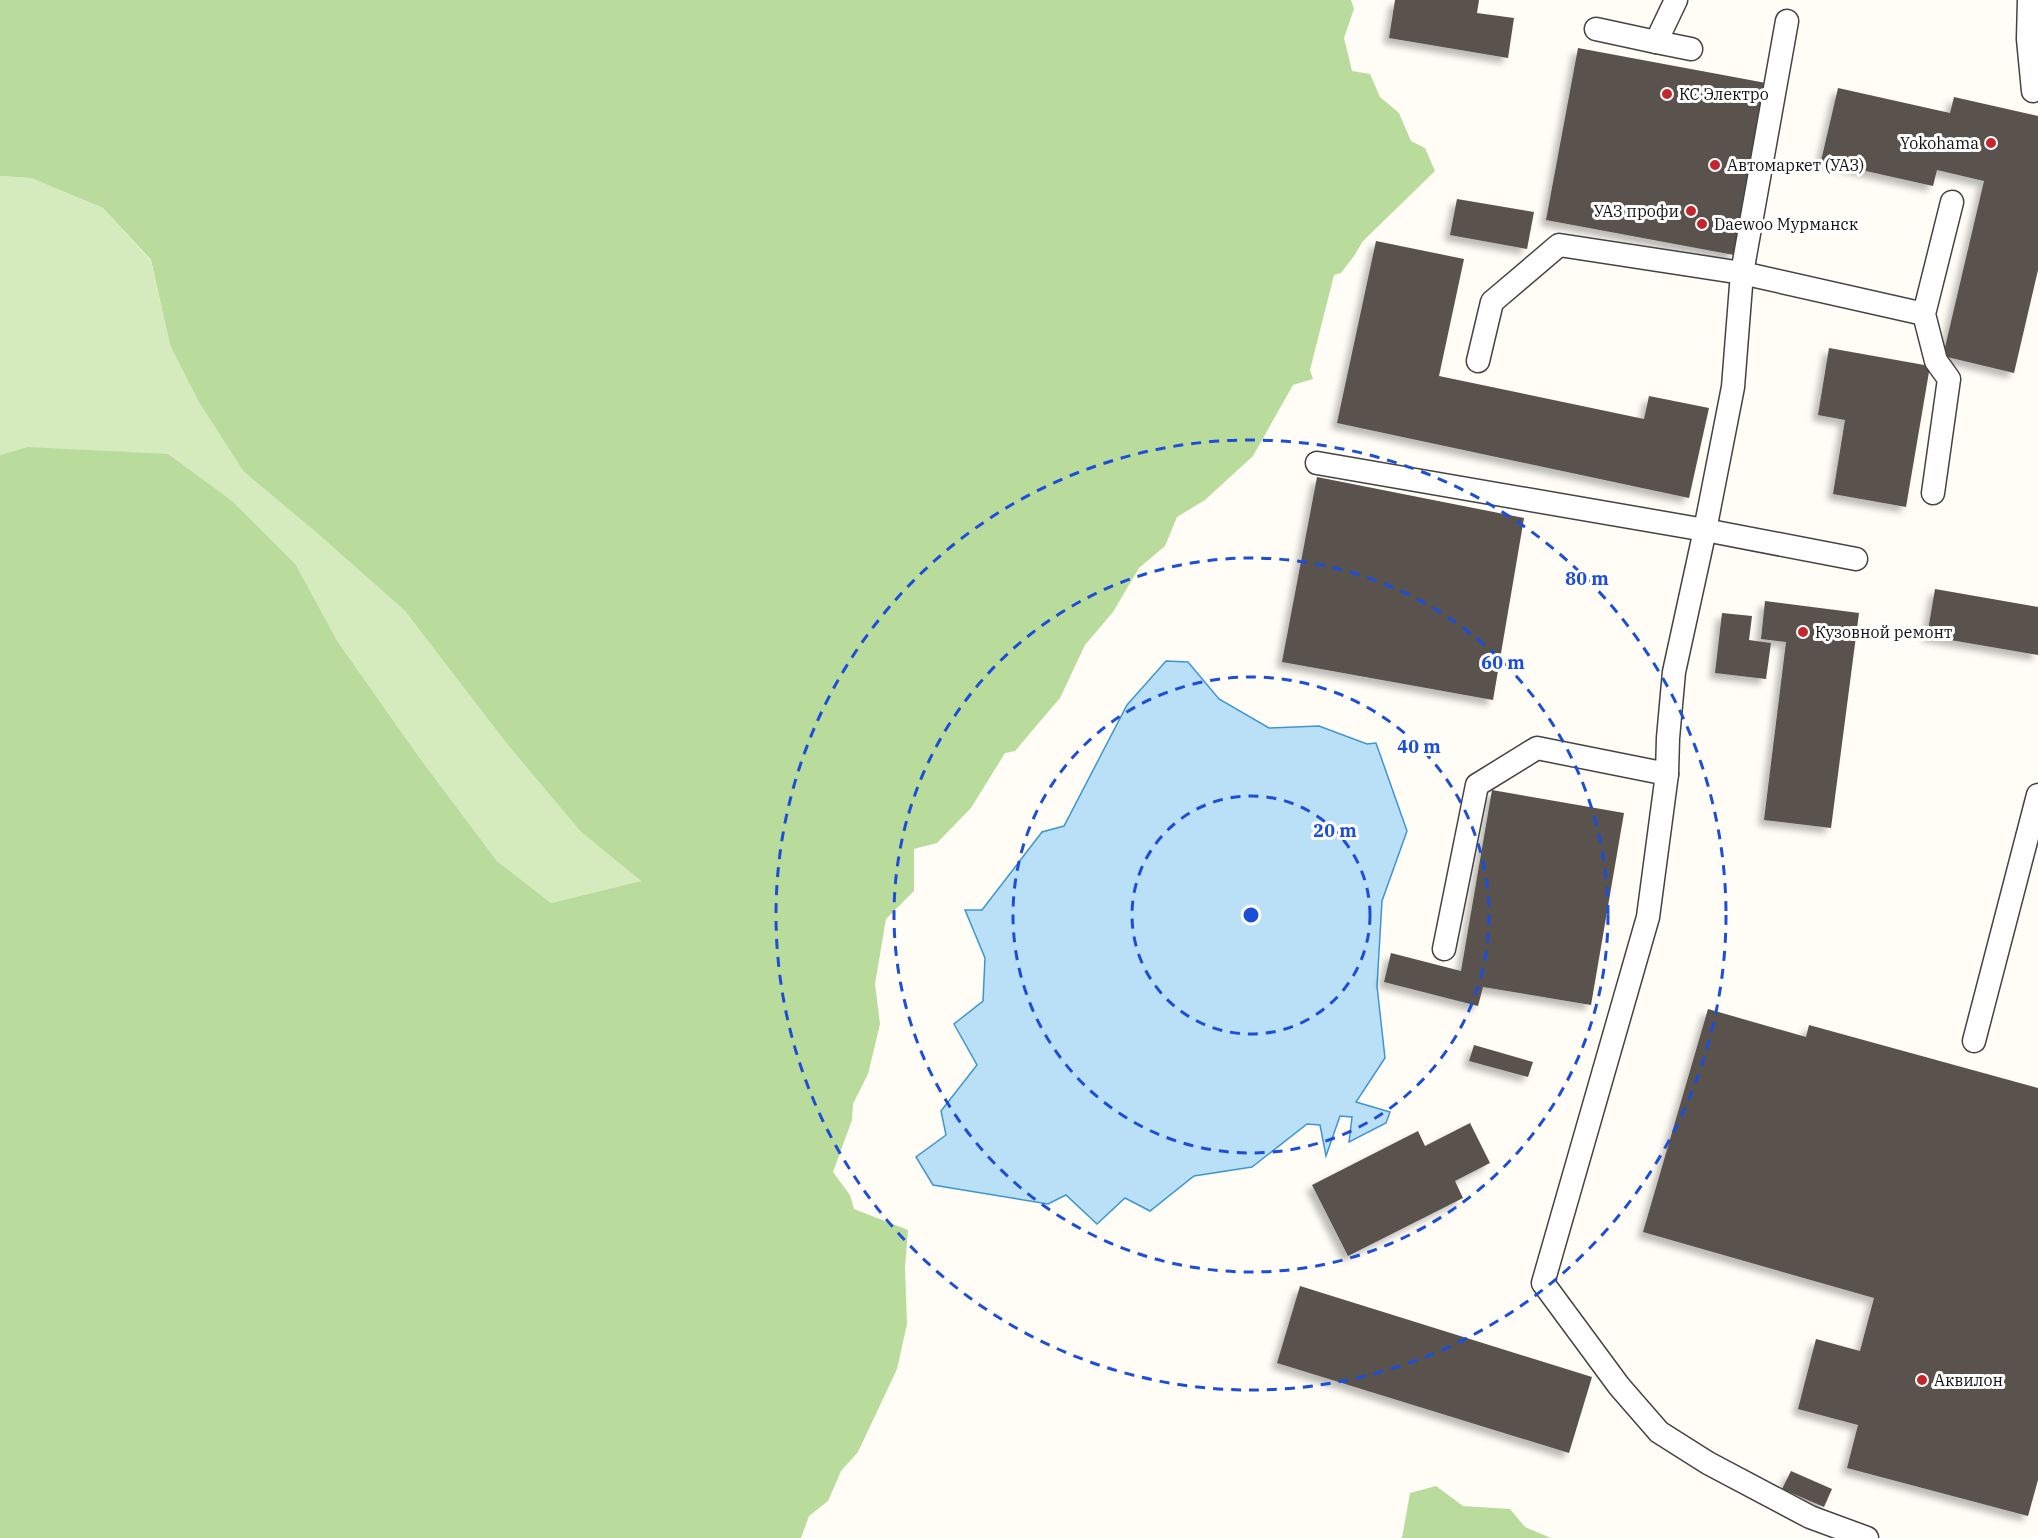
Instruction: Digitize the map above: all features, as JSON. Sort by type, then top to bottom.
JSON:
[{"type":"lane","points":[[1656,42],[1676,0]]},
{"type":"lane","points":[[2029,0],[2028,39],[2033,91]]},
{"type":"lane","points":[[1787,21],[1742,273],[1733,387],[1674,672],[1667,774],[1648,917],[1543,1283],[1619,1386],[1659,1432],[1708,1463],[1810,1517],[1867,1538]]},
{"type":"lane","points":[[1596,29],[1692,49]]},
{"type":"lane","points":[[1933,493],[1949,379],[1936,361],[1924,314],[1952,202]]},
{"type":"lane","points":[[1478,362],[1492,302],[1559,245],[1742,273],[1924,314]]},
{"type":"lane","points":[[1317,463],[1705,530],[1856,559]]},
{"type":"lane","points":[[1444,949],[1477,785],[1537,748],[1667,774]]},
{"type":"lane","points":[[1974,1041],[2038,795]]},
{"type":"green space","points":[[0,0],[1351,0],[1354,9],[1344,38],[1352,71],[1370,74],[1380,97],[1399,113],[1411,141],[1425,148],[1435,171],[1363,241],[1341,273],[1334,275],[1310,370],[1313,379],[1293,385],[1253,456],[1205,500],[1177,517],[1165,546],[1139,568],[1113,612],[1085,645],[1060,698],[1015,751],[1005,753],[971,808],[937,843],[914,849],[914,891],[886,919],[875,984],[880,1024],[868,1074],[853,1104],[852,1120],[833,1172],[850,1195],[854,1209],[908,1230],[905,1268],[907,1324],[897,1369],[858,1452],[841,1471],[828,1501],[809,1516],[801,1538],[0,1538],[0,455],[27,447],[168,454],[232,501],[296,565],[338,642],[419,757],[497,861],[551,903],[641,881],[581,832],[507,744],[405,611],[244,472],[199,402],[170,345],[151,260],[103,208],[31,178],[0,176]]},
{"type":"green space","points":[[0,176],[31,178],[103,208],[151,261],[170,345],[244,472],[405,611],[507,744],[581,832],[641,881],[551,903],[497,861],[419,757],[338,642],[296,565],[27,447],[0,455]]},
{"type":"green space","points":[[1436,1486],[1463,1506],[1510,1509],[1525,1527],[1551,1538],[1402,1538],[1410,1493]]},
{"type":"water","points":[[1166,661],[1188,662],[1219,699],[1269,728],[1319,726],[1367,744],[1376,743],[1407,831],[1382,901],[1377,986],[1385,1058],[1356,1102],[1390,1112],[1386,1123],[1349,1142],[1352,1117],[1340,1116],[1326,1156],[1320,1125],[1307,1124],[1252,1167],[1194,1176],[1150,1211],[1125,1198],[1097,1224],[1066,1195],[1048,1204],[933,1185],[916,1157],[946,1135],[941,1111],[977,1065],[954,1024],[983,1001],[985,958],[965,910],[982,910],[1042,832],[1064,826],[1127,705]]},
{"type":"building","points":[[1395,0],[1479,0],[1477,13],[1514,18],[1508,58],[1389,38]]},
{"type":"building","points":[[1578,48],[1766,83],[1734,255],[1546,220]]},
{"type":"building","points":[[1838,88],[1950,113],[1954,97],[2038,116],[2038,270],[2014,373],[1943,356],[1984,181],[1937,170],[1933,186],[1821,161]]},
{"type":"building","points":[[1457,199],[1534,212],[1527,249],[1450,235]]},
{"type":"building","points":[[1376,241],[1464,259],[1439,376],[1644,419],[1649,396],[1709,408],[1689,498],[1337,423]]},
{"type":"building","points":[[1829,348],[1930,366],[1906,507],[1833,494],[1845,420],[1818,415]]},
{"type":"building","points":[[1317,477],[1524,518],[1493,700],[1282,662]]},
{"type":"building","points":[[1935,589],[2038,607],[2038,655],[1927,636]]},
{"type":"building","points":[[1765,601],[1859,613],[1831,828],[1764,820],[1786,642],[1761,639]]},
{"type":"building","points":[[1722,613],[1752,616],[1749,640],[1771,643],[1766,679],[1715,673]]},
{"type":"building","points":[[1492,790],[1624,813],[1591,1005],[1483,987],[1478,1006],[1384,982],[1391,953],[1461,971]]},
{"type":"building","points":[[1708,1009],[1806,1037],[1809,1025],[2038,1088],[2038,1480],[2028,1516],[1847,1468],[1858,1425],[1798,1409],[1816,1339],[1860,1351],[1874,1298],[1643,1232]]},
{"type":"building","points":[[1474,1045],[1533,1062],[1528,1077],[1469,1061]]},
{"type":"building","points":[[1470,1123],[1490,1163],[1455,1181],[1463,1198],[1348,1256],[1312,1185],[1418,1131],[1425,1146]]},
{"type":"building","points":[[1300,1286],[1592,1377],[1569,1453],[1277,1363]]},
{"type":"building","points":[[1791,1471],[1832,1489],[1824,1507],[1782,1489]]},
{"type":"place","name":"КС Электро","points":[[1667,94]]},
{"type":"place","name":"Yokohama","points":[[1991,143]]},
{"type":"place","name":"Автомаркет (УАЗ)","points":[[1715,165]]},
{"type":"place","name":"УАЗ профи","points":[[1691,211]]},
{"type":"place","name":"Daewoo Мурманск","points":[[1702,224]]},
{"type":"place","name":"Кузовной ремонт","points":[[1803,632]]},
{"type":"place","name":"Аквилон","points":[[1922,1380]]}]
